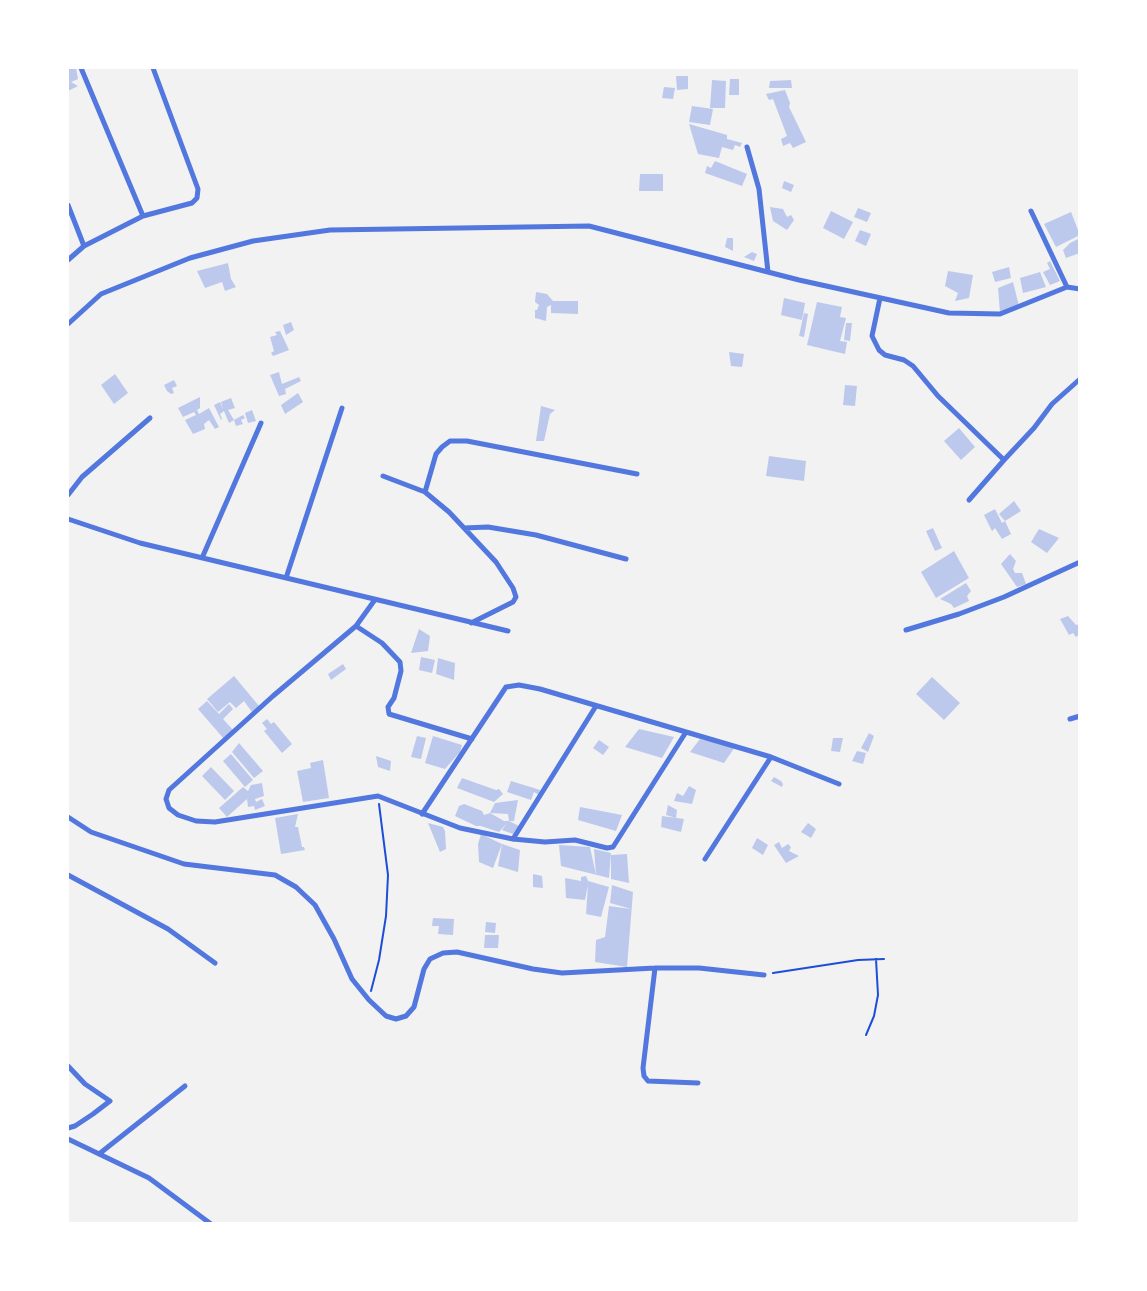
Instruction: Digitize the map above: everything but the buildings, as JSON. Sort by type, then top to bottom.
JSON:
[{"type":"street","points":[[81,68],[143,216]]},
{"type":"street","points":[[68,260],[84,246],[143,216],[192,202],[198,195],[153,68]]},
{"type":"street","points":[[747,147],[759,189],[768,272]]},
{"type":"street","points":[[68,205],[84,246]]},
{"type":"street","points":[[1031,211],[1067,288]]},
{"type":"street","points":[[68,324],[101,294],[190,258],[253,241],[330,230],[590,226],[768,272],[949,313],[1000,314],[1067,288],[1080,289]]},
{"type":"street","points":[[880,298],[872,336],[879,350],[885,355],[904,360],[913,366],[938,396],[1004,460]]},
{"type":"street","points":[[969,500],[1034,428],[1052,404],[1080,378]]},
{"type":"street","points":[[286,578],[342,408]]},
{"type":"street","points":[[68,495],[82,477],[150,418]]},
{"type":"street","points":[[202,558],[261,423]]},
{"type":"street","points":[[425,492],[436,454],[450,441],[467,441],[637,474]]},
{"type":"street","points":[[382,476],[425,492],[496,562],[513,588],[516,597],[513,602],[471,623]]},
{"type":"street","points":[[68,519],[140,543],[508,632]]},
{"type":"street","points":[[464,528],[488,527],[536,535],[626,559]]},
{"type":"street","points":[[906,630],[1004,597],[1080,562]]},
{"type":"street","points":[[374,601],[363,620],[273,696],[169,790],[166,799],[169,808],[177,815],[196,821],[215,822],[378,796],[460,828],[513,839],[545,842],[575,840],[607,848],[613,847],[686,732]]},
{"type":"street","points":[[356,626],[382,643],[400,662],[401,670],[394,698],[388,707],[389,714],[472,739]]},
{"type":"street","points":[[422,814],[506,687],[519,685],[771,757],[838,784]]},
{"type":"street","points":[[513,839],[596,706]]},
{"type":"street","points":[[1070,719],[1080,716]]},
{"type":"street","points":[[705,859],[771,757]]},
{"type":"street","points":[[68,817],[90,832],[184,864],[275,876],[296,887],[315,905],[352,979],[386,1016],[396,1019],[406,1016],[414,1007],[424,969],[430,959],[457,952],[562,973],[655,968],[699,969],[764,975]]},
{"type":"street","points":[[68,875],[168,929],[215,963]]},
{"type":"street","points":[[655,968],[643,1068],[644,1076],[648,1081],[698,1083]]},
{"type":"street","points":[[68,1066],[85,1084],[110,1101],[75,1126],[68,1128]]},
{"type":"street","points":[[99,1154],[185,1086]]},
{"type":"street","points":[[68,1139],[149,1178],[211,1224]]},
{"type":"path","points":[[369,1000],[379,960],[386,916],[388,875],[378,796]]},
{"type":"path","points":[[866,1035],[874,1016],[878,995],[876,959]]},
{"type":"path","points":[[764,975],[823,964],[884,959]]}]
